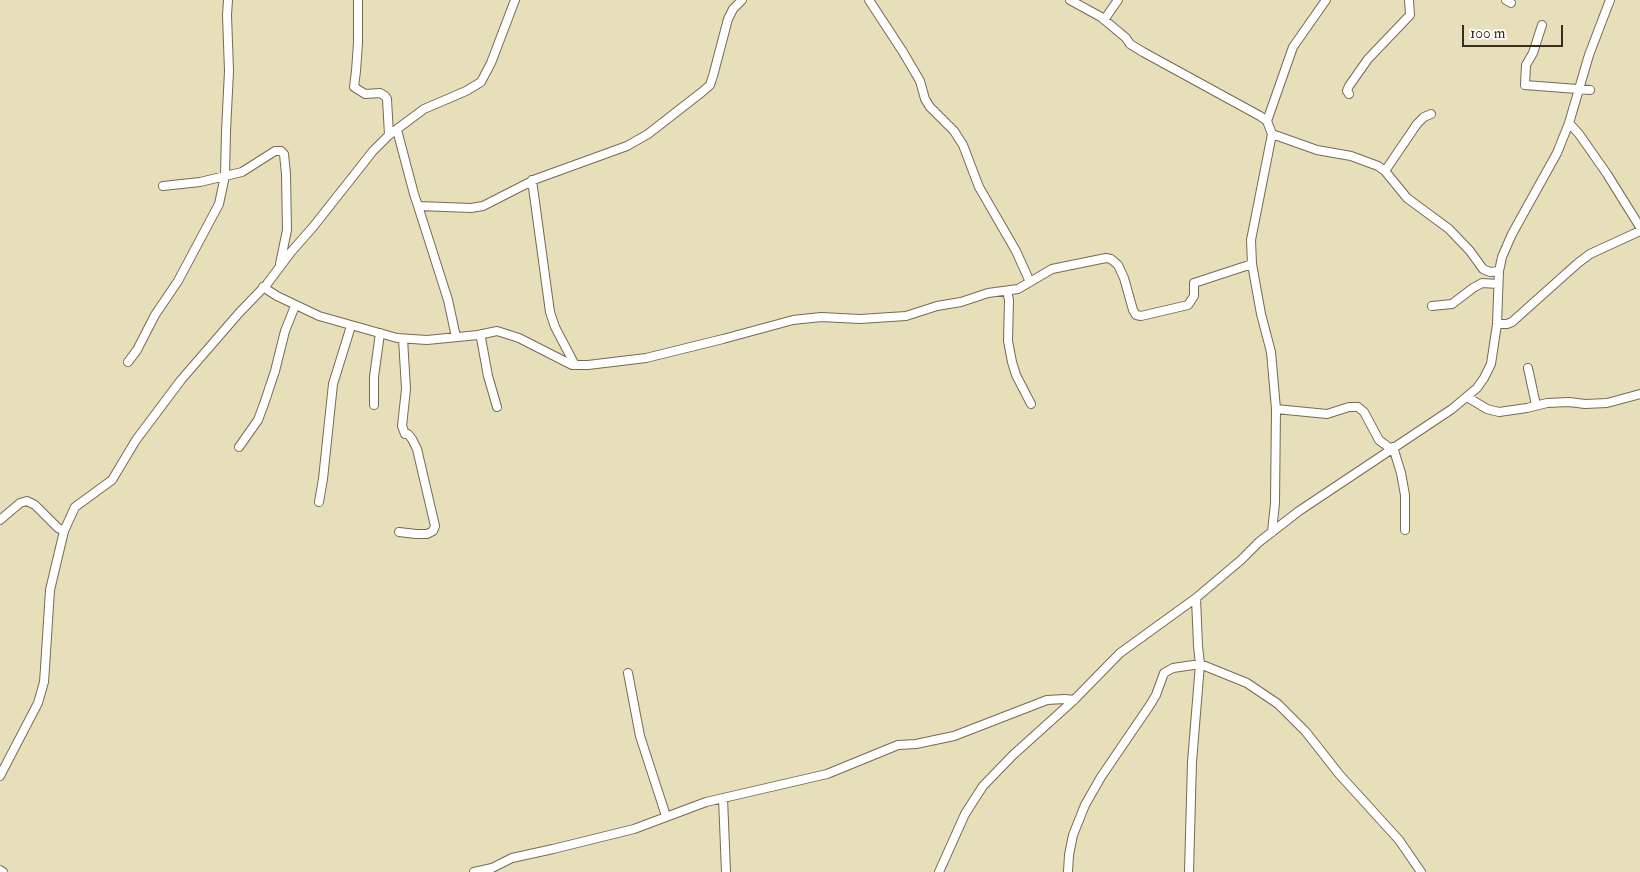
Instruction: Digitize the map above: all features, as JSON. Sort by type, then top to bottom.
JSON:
[{"type":"street","points":[[128,362],[137,350],[155,315],[178,281],[219,204],[225,176],[229,72],[228,0]]},
{"type":"street","points":[[358,0],[358,43],[354,87],[365,94],[380,93],[385,96],[387,99],[390,135]]},
{"type":"street","points":[[0,776],[38,703],[44,682],[50,596],[64,531],[74,507],[112,480],[136,440],[181,380],[263,287],[372,152],[396,130],[424,109],[466,91],[481,82],[491,64],[515,0]]},
{"type":"street","points":[[418,206],[476,208],[532,180],[628,146],[648,134],[702,92],[712,81],[728,19],[733,9],[742,0]]},
{"type":"street","points":[[869,0],[920,81],[925,99],[930,107],[954,131],[963,145],[979,186],[1014,246],[1030,282]]},
{"type":"street","points":[[1070,0],[1104,20],[1126,38],[1130,44],[1143,52],[1267,121],[1272,134],[1251,240],[1252,264],[1261,314],[1271,352],[1276,408],[1276,503],[1272,532]]},
{"type":"street","points":[[1104,20],[1118,0]]},
{"type":"street","points":[[1267,121],[1294,47],[1326,0]]},
{"type":"street","points":[[1349,94],[1347,90],[1349,86],[1368,59],[1410,15],[1409,0]]},
{"type":"street","points":[[939,872],[965,814],[983,786],[998,768],[1074,700],[1120,652],[1196,598],[1272,532],[1306,506],[1467,397],[1484,378],[1490,364],[1497,324],[1499,270],[1506,247],[1551,167],[1570,123],[1589,56],[1610,0]]},
{"type":"street","points":[[1542,25],[1533,53],[1526,65],[1525,85],[1590,90]]},
{"type":"street","points":[[1385,171],[1417,124],[1424,117],[1431,114]]},
{"type":"street","points":[[1570,123],[1580,134],[1607,174],[1640,227]]},
{"type":"street","points":[[396,130],[414,194],[448,300],[456,337]]},
{"type":"street","points":[[1272,134],[1326,153],[1357,157],[1385,171],[1407,198],[1449,229],[1470,251],[1483,269],[1490,272],[1499,270]]},
{"type":"street","points":[[163,186],[200,182],[242,172],[268,155],[281,158],[285,162],[287,230],[280,266]]},
{"type":"street","points":[[532,180],[550,312],[555,327],[575,365]]},
{"type":"street","points":[[1497,324],[1512,322],[1590,254],[1640,231]]},
{"type":"street","points":[[263,287],[295,306],[319,316],[403,339],[427,340],[493,331],[507,333],[558,359],[575,365],[655,356],[793,320],[901,317],[988,293],[1018,289],[1048,271],[1106,258],[1118,264],[1135,313],[1141,316],[1188,305],[1194,296],[1194,283],[1252,264]]},
{"type":"street","points":[[1432,306],[1452,304],[1482,282],[1498,284]]},
{"type":"street","points":[[1008,291],[1008,341],[1012,362],[1030,404]]},
{"type":"street","points":[[240,447],[258,420],[275,372],[285,331],[295,306]]},
{"type":"street","points":[[319,502],[334,373],[351,326]]},
{"type":"street","points":[[374,405],[374,377],[380,333]]},
{"type":"street","points":[[482,334],[488,376],[497,407]]},
{"type":"street","points":[[399,532],[426,534],[433,531],[435,526],[417,448],[408,434],[405,434],[402,426],[406,389],[403,339]]},
{"type":"street","points":[[1528,368],[1536,405]]},
{"type":"street","points":[[1467,397],[1496,412],[1559,402],[1598,404],[1640,394]]},
{"type":"street","points":[[1276,408],[1326,414],[1349,407],[1358,407],[1364,412],[1379,440],[1392,448],[1401,473],[1405,495],[1405,530]]},
{"type":"street","points":[[0,520],[20,503],[27,502],[35,505],[58,528],[64,531]]},
{"type":"street","points":[[1189,872],[1192,762],[1200,664],[1196,598]]},
{"type":"street","points":[[1068,872],[1073,835],[1085,805],[1101,777],[1156,695],[1164,673],[1173,668],[1200,664],[1256,688],[1288,713],[1306,732],[1339,774],[1399,840],[1421,872]]},
{"type":"street","points":[[628,672],[640,736],[666,816]]},
{"type":"street","points":[[474,872],[492,868],[512,858],[627,831],[666,816],[723,798],[827,774],[898,745],[916,744],[954,736],[1047,700],[1065,698],[1074,700]]},
{"type":"street","points":[[723,798],[726,872]]}]
